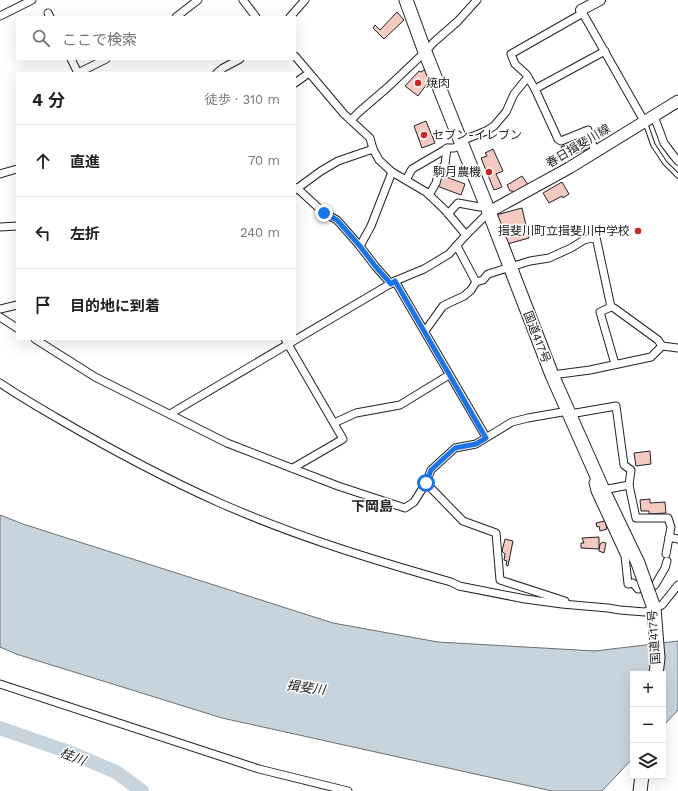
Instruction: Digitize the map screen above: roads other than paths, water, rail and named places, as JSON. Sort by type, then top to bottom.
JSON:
[{"type":"highway","name":"国道417号","points":[[406,0],[425,52],[552,374],[603,490],[638,563],[654,608],[658,658],[656,671]]},
{"type":"highway","points":[[640,791],[642,779]]},
{"type":"main road","name":"春日揖斐川線","points":[[488,209],[570,168],[678,101]]},
{"type":"street","points":[[0,16],[32,0]]},
{"type":"street","points":[[177,16],[198,0]]},
{"type":"street","points":[[243,0],[255,16]]},
{"type":"street","points":[[291,16],[305,0]]},
{"type":"street","points":[[351,120],[458,21],[477,0]]},
{"type":"street","points":[[595,152],[588,130],[561,141],[558,139],[535,89],[526,74],[515,64],[511,54],[600,0]]},
{"type":"street","points":[[582,12],[644,121]]},
{"type":"street","points":[[535,89],[605,51]]},
{"type":"street","points":[[296,57],[344,114],[370,138],[373,149],[380,160],[392,172],[426,192],[466,234]]},
{"type":"street","points":[[72,60],[78,72]]},
{"type":"street","points":[[80,72],[104,60]]},
{"type":"street","points":[[218,72],[238,60]]},
{"type":"street","points":[[296,82],[309,73]]},
{"type":"street","points":[[406,180],[412,169],[447,148],[454,148],[461,142],[494,126],[506,112],[514,94],[528,77]]},
{"type":"street","points":[[654,116],[664,143],[678,161]]},
{"type":"street","points":[[429,195],[436,183],[439,172],[445,164],[447,148]]},
{"type":"street","points":[[373,149],[338,160],[296,189],[324,213],[337,220],[376,267],[393,282],[425,331],[486,438]]},
{"type":"street","points":[[0,174],[16,169]]},
{"type":"street","points":[[360,246],[371,226],[392,172]]},
{"type":"street","points":[[296,336],[393,282],[424,269],[448,254],[488,209],[458,203],[448,214]]},
{"type":"street","points":[[0,227],[16,226]]},
{"type":"street","points":[[425,331],[443,306],[464,296],[471,290],[476,282],[483,280],[488,274],[510,266],[549,258],[584,240],[596,237],[611,307]]},
{"type":"street","points":[[456,246],[476,282]]},
{"type":"street","points":[[0,309],[16,305]]},
{"type":"street","points":[[611,307],[658,340],[662,346],[678,348]]},
{"type":"street","points":[[611,307],[600,312],[615,364]]},
{"type":"street","points":[[0,316],[16,327]]},
{"type":"street","points":[[37,340],[95,376],[227,443],[338,486],[405,508],[414,502],[426,483],[431,470],[455,448],[476,444],[512,422],[528,418],[616,406],[624,465],[631,470],[629,485],[636,518],[668,518],[671,527],[665,568],[655,585],[638,589],[633,583],[628,584],[625,556],[595,491],[593,483],[597,475]]},
{"type":"street","points":[[170,414],[287,341],[343,439],[293,468]]},
{"type":"street","points":[[552,374],[590,370],[652,357],[662,346]]},
{"type":"street","points":[[334,423],[356,413],[400,405],[449,375]]},
{"type":"street","points":[[0,384],[140,465],[221,503],[267,522],[367,558],[451,582],[459,586],[525,599],[644,612],[662,605],[678,584]]},
{"type":"street","points":[[426,483],[464,521],[496,533],[500,580],[578,605]]},
{"type":"street","points":[[603,490],[629,485]]},
{"type":"street","points":[[669,537],[678,539]]},
{"type":"street","points":[[0,684],[259,769],[348,791]]},
{"type":"lane","points":[[644,121],[653,145],[665,162],[678,176]]},
{"type":"water","name":"揖斐川","points":[[0,515],[23,524],[333,623],[438,642],[595,651],[678,641],[678,710],[666,723],[666,671],[630,671],[630,761],[602,791],[552,791],[222,718],[16,654],[0,647]]},
{"type":"waterway","name":"桂川","points":[[0,728],[69,752],[116,772],[142,791]]},
{"type":"place","name":"焼肉","points":[[418,83]]},
{"type":"place","name":"セブン-イレブン","points":[[424,135]]},
{"type":"place","name":"駒月農機","points":[[489,172]]},
{"type":"place","name":"揖斐川町立揖斐川中学校","points":[[638,231]]},
{"type":"district","name":"下岡島","points":[[372,506]]}]
